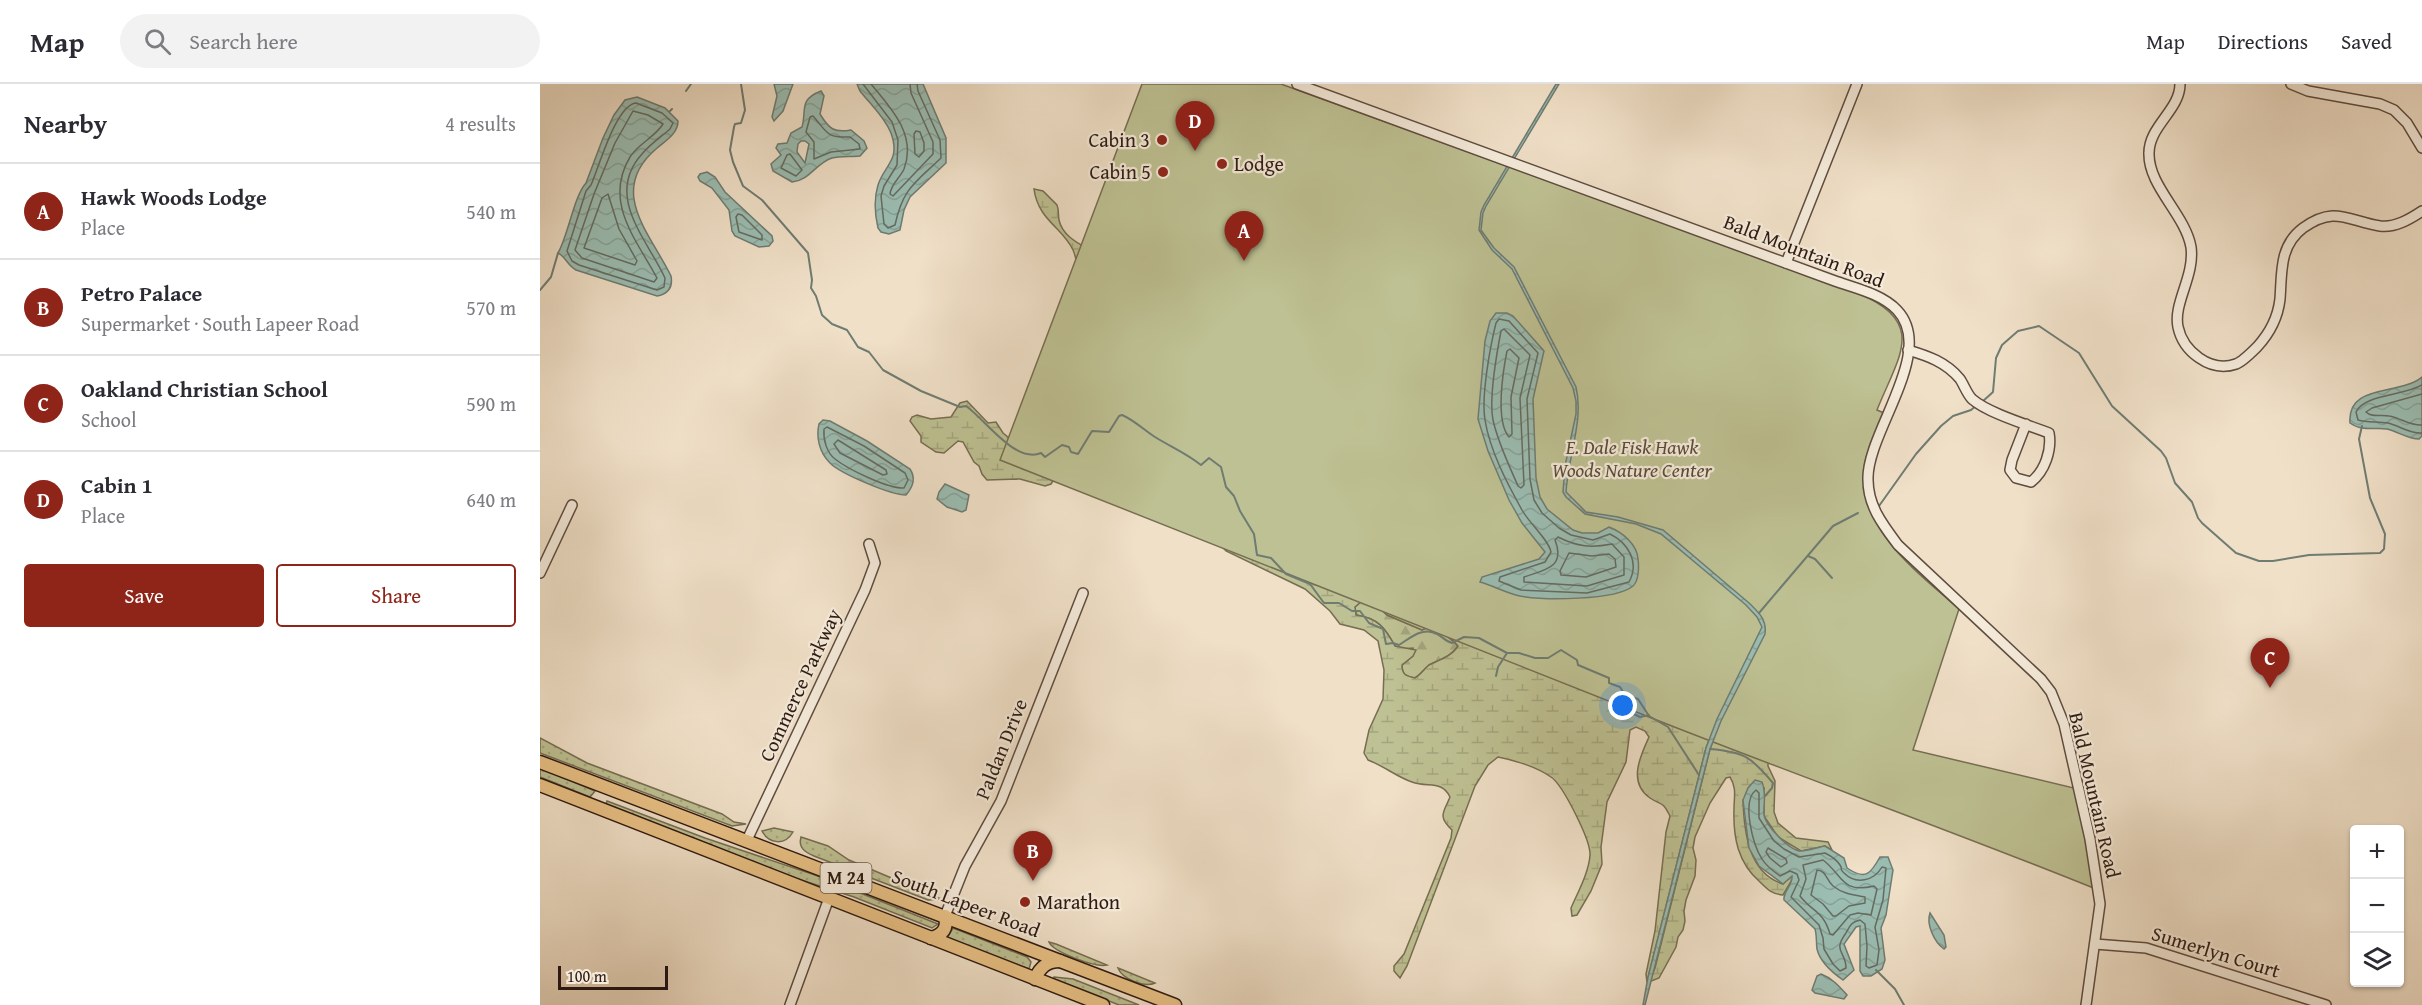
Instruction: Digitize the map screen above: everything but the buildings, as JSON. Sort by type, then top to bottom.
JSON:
[{"type":"main road","name":"South Lapeer Road","points":[[540,762],[945,915],[1175,1005]]},
{"type":"main road","name":"M 24","points":[[540,785],[1103,1005]]},
{"type":"main road","points":[[596,807],[599,795],[610,789]]},
{"type":"main road","points":[[931,938],[945,930],[945,915]]},
{"type":"main road","points":[[1035,979],[1038,972],[1048,962],[1061,961]]},
{"type":"street","name":"Bald Mountain Road","points":[[1297,84],[1873,295],[1898,311],[1907,329],[1908,350],[1899,385],[1869,465],[1870,496],[1883,525],[1898,545],[2041,679],[2051,692],[2064,724],[2097,877],[2100,904],[2086,1005]]},
{"type":"street","points":[[1786,263],[1857,84]]},
{"type":"street","points":[[2180,84],[2175,103],[2154,134],[2149,151],[2150,164],[2185,227],[2191,249],[2186,289],[2177,309],[2177,326],[2183,343],[2197,357],[2213,365],[2236,364],[2256,348],[2271,330],[2280,301],[2281,265],[2288,244],[2301,229],[2330,216],[2346,215],[2382,226],[2404,222],[2422,211]]},
{"type":"street","points":[[2291,84],[2308,92],[2380,104],[2394,110],[2407,123],[2422,148]]},
{"type":"street","points":[[1908,350],[1937,359],[1958,377],[1972,399],[1998,413],[2049,433],[2051,446],[2039,476],[2031,482],[2016,478],[2010,470],[2026,424]]},
{"type":"street","points":[[540,573],[572,505]]},
{"type":"street","name":"Commerce Parkway","points":[[747,840],[865,590],[875,563],[869,544]]},
{"type":"street","name":"Paldan Drive","points":[[945,915],[965,866],[1001,801],[1083,593]]},
{"type":"street","points":[[790,1005],[829,898]]},
{"type":"street","name":"Sumerlyn Court","points":[[2095,944],[2146,948],[2326,1005]]},
{"type":"green space","name":"E. Dale Fisk Hawk Woods Nature Center","points":[[1142,84],[1281,84],[1860,294],[1881,305],[1894,317],[1901,329],[1902,343],[1899,358],[1877,410],[1884,413],[1865,462],[1865,491],[1871,512],[1881,531],[1894,548],[1959,609],[1913,750],[2074,788],[2096,889],[1654,719],[1000,460]]},
{"type":"green space","points":[[1034,189],[1043,191],[1057,205],[1063,229],[1087,248],[1077,264],[1069,242],[1040,209]]},
{"type":"green space","points":[[967,401],[988,423],[996,422],[1003,433],[1013,441],[1717,719],[1706,748],[1647,982],[1646,974],[1655,931],[1666,832],[1670,816],[1663,805],[1643,792],[1639,784],[1638,768],[1649,737],[1645,731],[1636,727],[1630,730],[1626,762],[1607,802],[1601,847],[1602,864],[1591,891],[1577,915],[1572,916],[1571,908],[1585,875],[1590,855],[1586,838],[1569,802],[1556,782],[1539,770],[1498,757],[1488,765],[1475,786],[1407,966],[1400,978],[1394,971],[1394,966],[1404,954],[1451,838],[1452,830],[1443,817],[1450,797],[1443,788],[1412,782],[1368,760],[1364,753],[1369,730],[1383,699],[1384,670],[1378,641],[1364,630],[1340,624],[1330,611],[1305,589],[1226,551],[1209,533],[1056,476],[1051,484],[1045,486],[1020,479],[987,480],[963,442],[958,441],[944,453],[936,452],[921,442],[921,436],[910,421],[912,417],[917,415],[931,419],[951,417],[960,403]],"holes":[[[1363,600],[1377,605],[1387,615],[1422,630],[1433,625],[1458,646],[1449,655],[1429,665],[1415,678],[1407,676],[1402,665],[1413,656],[1416,650],[1395,646],[1388,634],[1375,621],[1356,615],[1355,607]]]},
{"type":"green space","points":[[1363,600],[1377,605],[1387,615],[1422,630],[1433,625],[1458,646],[1449,655],[1429,665],[1415,678],[1407,676],[1402,665],[1413,656],[1413,648],[1402,649],[1395,646],[1388,634],[1375,621],[1356,615],[1355,607]]},
{"type":"green space","points":[[1721,721],[1768,753],[1768,766],[1775,781],[1774,812],[1778,823],[1796,838],[1828,842],[1832,850],[1825,846],[1801,851],[1778,837],[1764,816],[1764,788],[1743,800],[1747,837],[1755,861],[1771,879],[1783,884],[1792,876],[1793,878],[1783,895],[1770,891],[1753,875],[1738,849],[1734,820],[1734,789],[1730,777],[1726,778],[1710,803],[1695,837],[1693,848],[1696,860],[1695,876],[1686,900],[1683,930],[1659,978],[1649,982],[1655,968],[1710,749]]},
{"type":"green space","points":[[540,738],[587,763],[722,814],[734,822],[746,824],[732,826],[540,753]]},
{"type":"green space","points":[[540,768],[595,791],[590,797],[540,777]]},
{"type":"green space","points":[[607,801],[705,838],[815,875],[938,924],[932,928],[854,897],[795,878],[606,804]]},
{"type":"green space","points":[[774,828],[793,832],[786,840],[777,842],[769,839],[762,831]]},
{"type":"green space","points":[[801,837],[828,846],[849,860],[941,899],[928,900],[814,856],[803,849],[800,844]]},
{"type":"green space","points":[[953,928],[1027,957],[1031,962],[1029,969],[947,938]]},
{"type":"green space","points":[[1049,942],[1107,965],[1094,964],[1075,958],[1058,950]]},
{"type":"green space","points":[[1118,968],[1155,983],[1134,982],[1124,976]]},
{"type":"green space","points":[[1054,977],[1073,979],[1139,1005],[1119,1005],[1054,979]]},
{"type":"water","points":[[774,84],[793,84],[783,111],[774,121],[772,117],[777,96]]},
{"type":"water","points":[[857,84],[923,84],[946,138],[946,163],[910,197],[904,210],[900,230],[889,234],[881,232],[878,228],[875,201],[878,185],[893,156],[894,142],[885,121],[860,91]]},
{"type":"water","points":[[1556,84],[1559,84],[1486,206],[1481,230],[1494,248],[1514,267],[1576,387],[1577,425],[1566,492],[1586,512],[1618,517],[1663,530],[1749,603],[1765,624],[1765,634],[1721,721],[1710,749],[1645,1005],[1643,1005],[1648,977],[1706,748],[1717,719],[1762,627],[1757,617],[1746,605],[1661,534],[1636,524],[1585,514],[1563,492],[1565,466],[1576,414],[1573,388],[1512,269],[1492,250],[1479,230],[1484,205]]},
{"type":"water","points":[[821,91],[824,96],[820,114],[826,123],[832,129],[851,130],[864,141],[867,148],[860,156],[835,157],[826,160],[803,179],[792,182],[773,171],[771,164],[781,155],[776,148],[778,144],[787,143],[791,133],[802,127],[806,102]],"holes":[[[805,141],[809,144],[805,163],[797,152],[798,144]]]},
{"type":"water","points":[[637,97],[665,108],[678,121],[676,130],[642,165],[635,181],[634,196],[637,212],[671,276],[669,289],[657,296],[576,270],[558,253],[578,197],[614,115],[625,100]]},
{"type":"water","points":[[707,172],[715,177],[725,192],[772,236],[773,241],[769,246],[759,247],[735,236],[729,210],[712,188],[700,181],[698,177]]},
{"type":"water","points":[[1496,313],[1507,313],[1513,316],[1544,351],[1533,399],[1536,478],[1540,497],[1547,509],[1573,530],[1582,533],[1598,533],[1609,527],[1628,539],[1637,554],[1638,569],[1635,584],[1624,591],[1595,597],[1545,598],[1520,596],[1480,582],[1482,577],[1539,559],[1545,552],[1522,523],[1509,500],[1488,451],[1478,419],[1485,341],[1490,321]]},
{"type":"water","points":[[2422,377],[2422,436],[2419,439],[2387,429],[2364,428],[2350,423],[2351,410],[2365,396],[2401,387]]},
{"type":"water","points":[[823,420],[830,421],[867,441],[910,469],[913,482],[906,495],[889,492],[866,483],[844,473],[830,463],[823,454],[818,439],[819,424]]},
{"type":"water","points":[[945,484],[969,495],[966,510],[962,512],[947,507],[937,499]]},
{"type":"water","points":[[1755,780],[1762,782],[1766,820],[1779,837],[1796,850],[1825,846],[1844,858],[1847,868],[1859,874],[1871,871],[1880,857],[1888,857],[1893,870],[1886,915],[1881,928],[1885,960],[1882,969],[1871,976],[1863,976],[1860,971],[1860,926],[1856,927],[1844,944],[1854,970],[1843,980],[1831,971],[1821,958],[1817,949],[1815,929],[1784,900],[1792,876],[1783,884],[1759,866],[1749,848],[1743,800],[1748,788]]},
{"type":"water","points":[[1930,913],[1944,935],[1946,947],[1944,949],[1932,932],[1929,922]]},
{"type":"water","points":[[1821,974],[1841,988],[1847,995],[1844,999],[1815,993],[1812,990],[1817,976]]},
{"type":"waterway","points":[[686,91],[691,84]]},
{"type":"waterway","points":[[741,84],[745,110],[741,123],[735,124],[730,150],[743,186],[762,200],[808,253],[811,288],[822,315],[832,324],[847,330],[858,347],[869,352],[883,370],[921,391],[960,407],[966,406],[1011,446],[1031,455],[1041,453],[1045,457],[1062,445],[1078,454],[1092,431],[1109,432],[1122,415],[1201,465],[1209,458],[1221,467],[1226,487],[1234,496],[1254,534],[1257,555],[1271,558],[1286,574],[1310,584],[1324,603],[1339,603],[1352,611],[1360,611],[1369,623],[1383,629],[1386,644],[1399,645],[1416,634],[1430,632],[1452,643],[1464,637],[1479,638],[1507,653],[1519,653],[1535,658],[1548,658],[1561,650],[1577,660],[1578,665],[1609,678],[1609,683],[1620,687],[1625,695],[1638,699],[1649,716],[1668,727],[1699,775]]},
{"type":"waterway","points":[[540,290],[551,277],[558,253]]},
{"type":"waterway","points":[[1982,402],[1993,392],[1996,358],[2002,345],[2018,331],[2039,326],[2079,353],[2112,406],[2161,451],[2175,483],[2192,502],[2202,523],[2236,553],[2259,561],[2309,555],[2380,553],[2384,549],[2385,534],[2370,498],[2359,439],[2362,426]]},
{"type":"waterway","points":[[1879,506],[1916,454],[1941,426],[1953,416],[1971,410],[1977,405]]},
{"type":"waterway","points":[[1759,613],[1833,526],[1858,513]]},
{"type":"waterway","points":[[1808,556],[1815,559],[1832,578]]},
{"type":"waterway","points":[[1496,676],[1498,667],[1507,653]]},
{"type":"waterway","points":[[1620,718],[1625,719],[1634,714],[1640,717],[1649,715]]},
{"type":"waterway","points":[[1710,749],[1740,754],[1759,767],[1773,783],[1765,796]]},
{"type":"waterway","points":[[1876,970],[1895,989],[1904,1005]]},
{"type":"place","name":"Cabin 3","points":[[1162,140]]},
{"type":"place","name":"Cabin 1","points":[[1195,151]]},
{"type":"place","name":"Lodge","points":[[1222,164]]},
{"type":"place","name":"Cabin 5","points":[[1163,172]]},
{"type":"place","name":"Hawk Woods Lodge","points":[[1244,261]]},
{"type":"place","name":"Oakland Christian School","points":[[2270,688]]},
{"type":"place","name":"Petro Palace","points":[[1033,881]]},
{"type":"place","name":"Marathon","points":[[1025,902]]}]
